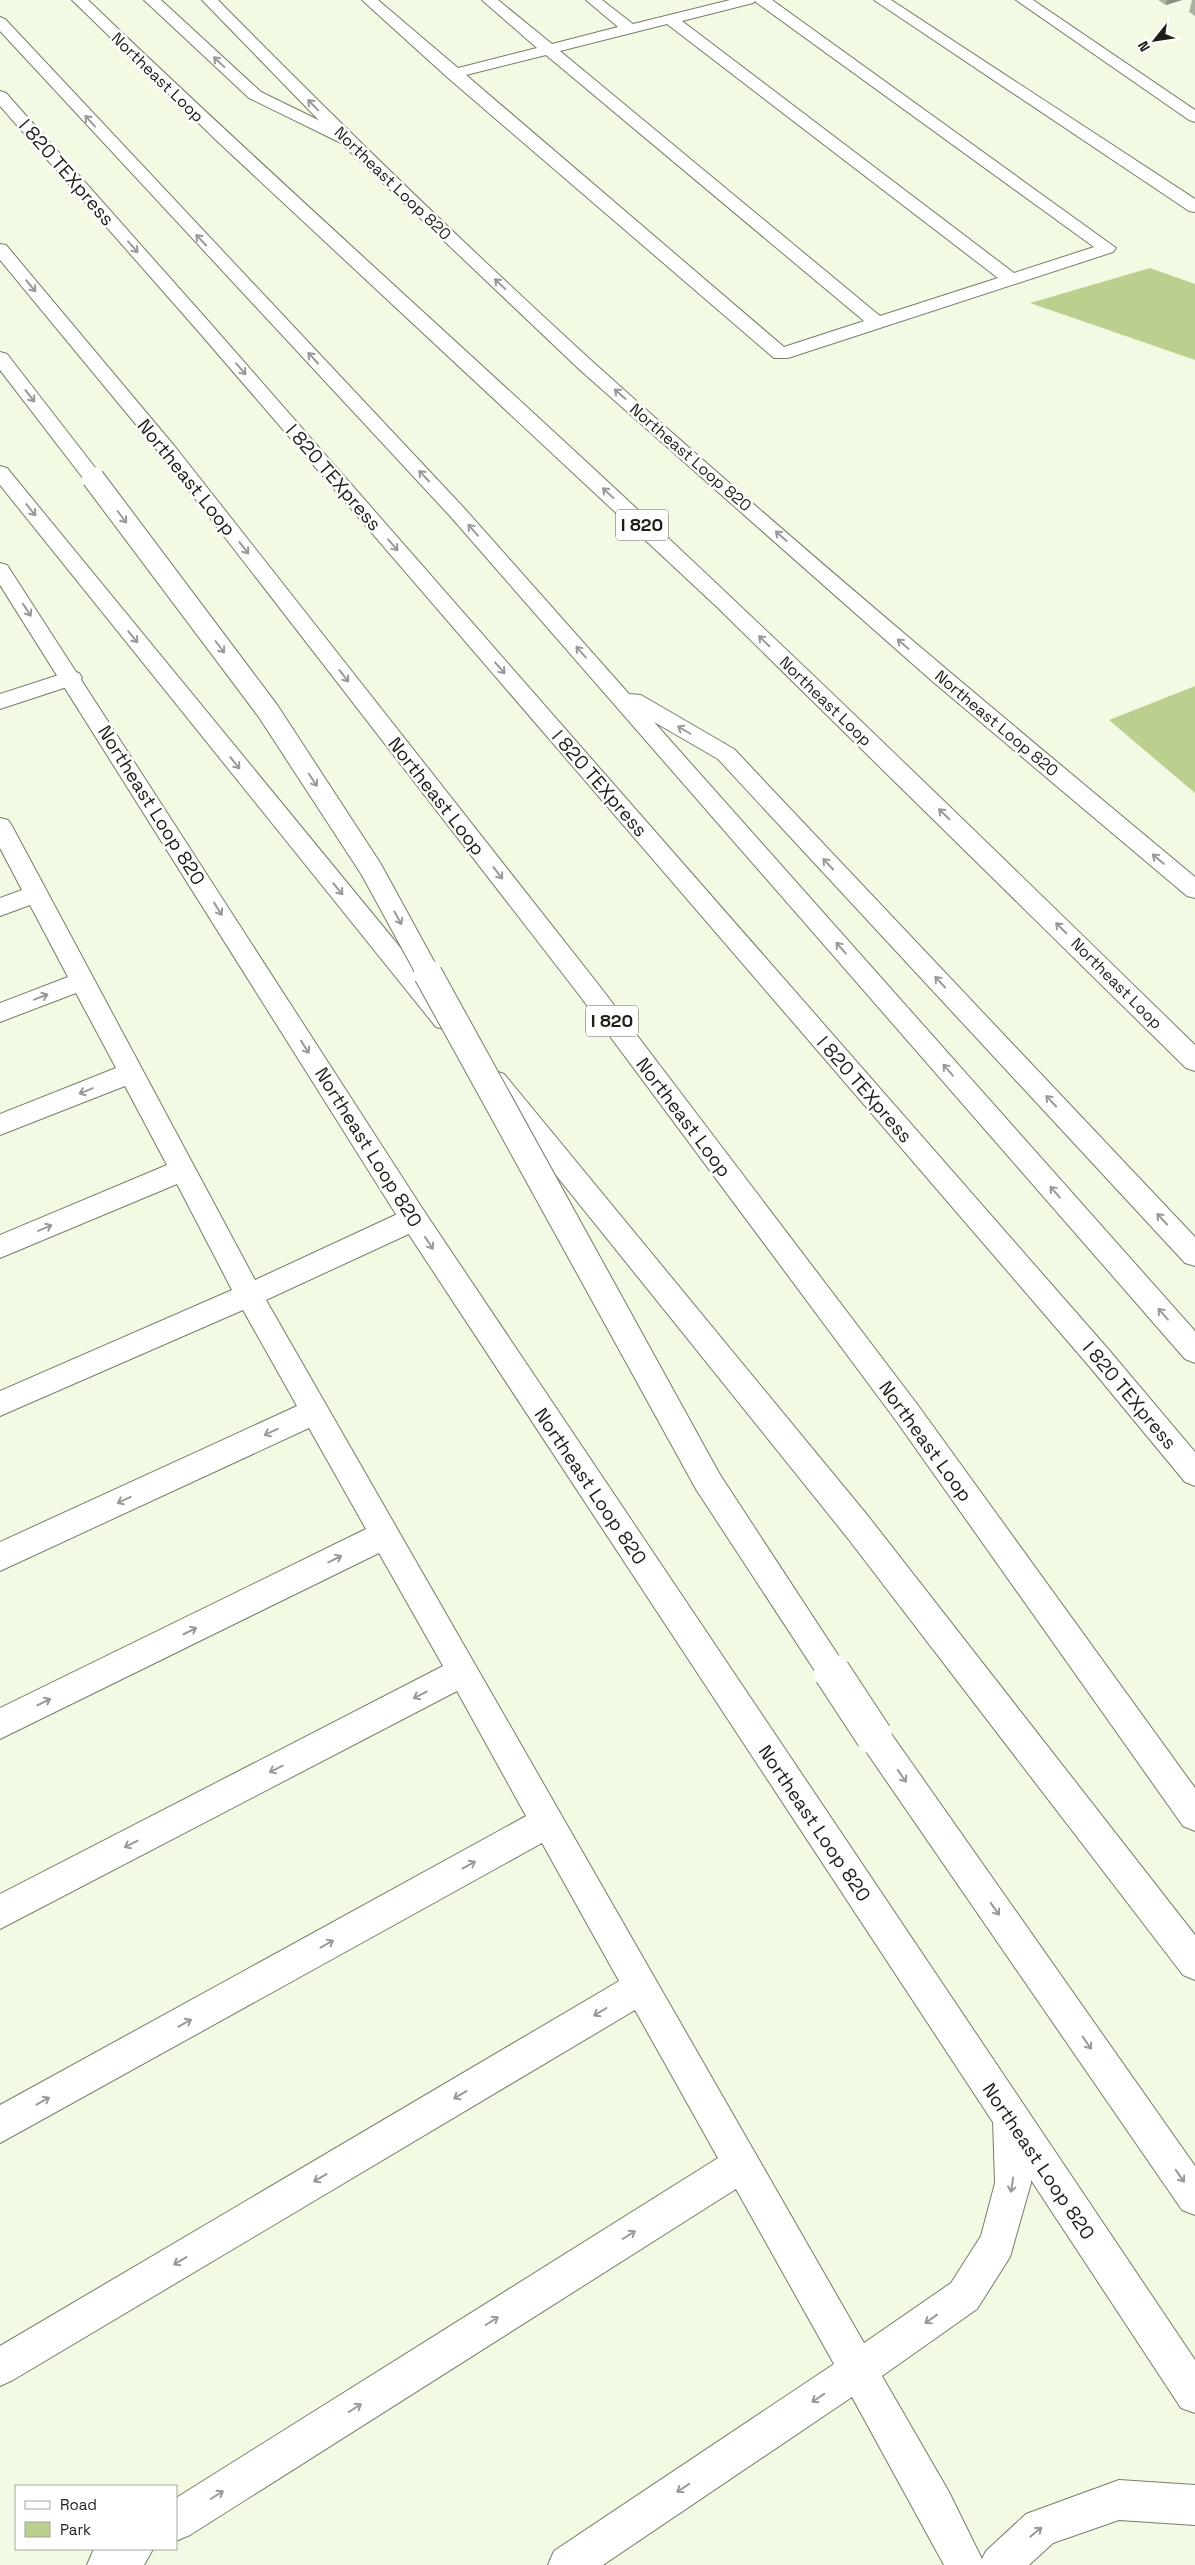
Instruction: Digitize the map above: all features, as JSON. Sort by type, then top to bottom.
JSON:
[{"type":"main road","name":"Northeast Loop","points":[[79,0],[188,106],[670,551],[987,855],[1195,1061]]},
{"type":"main road","points":[[152,0],[255,95],[347,140]]},
{"type":"main road","name":"Northeast Loop 820","points":[[210,0],[347,140],[587,366],[940,676],[1195,890]]},
{"type":"main road","points":[[369,0],[780,354],[1106,248],[762,0]]},
{"type":"main road","points":[[489,0],[878,323]]},
{"type":"main road","points":[[593,0],[630,29]]},
{"type":"main road","points":[[453,74],[670,19],[729,2],[748,0]]},
{"type":"main road","points":[[881,0],[1193,208],[1195,207]]},
{"type":"main road","points":[[1023,0],[1195,117]]},
{"type":"main road","points":[[670,19],[1012,279]]},
{"type":"main road","points":[[0,22],[457,512],[1195,1351]]},
{"type":"main road","name":"I 820 TEXpress","points":[[0,96],[1093,1350],[1195,1473]]},
{"type":"main road","points":[[0,118],[55,158]]},
{"type":"main road","name":"Northeast Loop","points":[[0,249],[169,452],[589,990],[907,1413],[1195,1815]]},
{"type":"main road","points":[[0,358],[93,478],[268,711],[371,869],[708,1482],[874,1736],[1195,2197]]},
{"type":"main road","points":[[0,472],[857,1526],[1195,1962]]},
{"type":"main road","name":"Northeast Loop 820","points":[[0,569],[72,678],[414,1219],[1195,2394]]},
{"type":"main road","points":[[0,702],[72,678]]},
{"type":"main road","points":[[613,689],[726,754],[1195,1255]]},
{"type":"main road","points":[[0,826],[249,1295],[935,2506],[965,2565]]},
{"type":"main road","points":[[0,908],[36,894]]},
{"type":"main road","points":[[0,1013],[83,981]]},
{"type":"main road","points":[[0,1125],[131,1073]]},
{"type":"main road","points":[[0,1247],[183,1170]]},
{"type":"main road","points":[[0,1404],[249,1295],[414,1219]]},
{"type":"main road","points":[[0,1558],[316,1411]]},
{"type":"main road","points":[[0,1724],[385,1534]]},
{"type":"main road","points":[[0,1912],[463,1672]]},
{"type":"main road","points":[[0,2125],[547,1822]]},
{"type":"main road","points":[[0,2367],[642,1988]]},
{"type":"main road","points":[[568,2565],[858,2370],[964,2296],[997,2244],[1013,2183],[1011,2119]]},
{"type":"main road","points":[[178,2520],[742,2164]]},
{"type":"main road","points":[[1000,2565],[1040,2528],[1119,2500],[1195,2505]]},
{"type":"main road","points":[[107,2565],[131,2550]]},
{"type":"green space","points":[[1150,268],[1195,284],[1195,360],[1030,303]]},
{"type":"green space","points":[[1195,686],[1195,793],[1109,720]]}]
